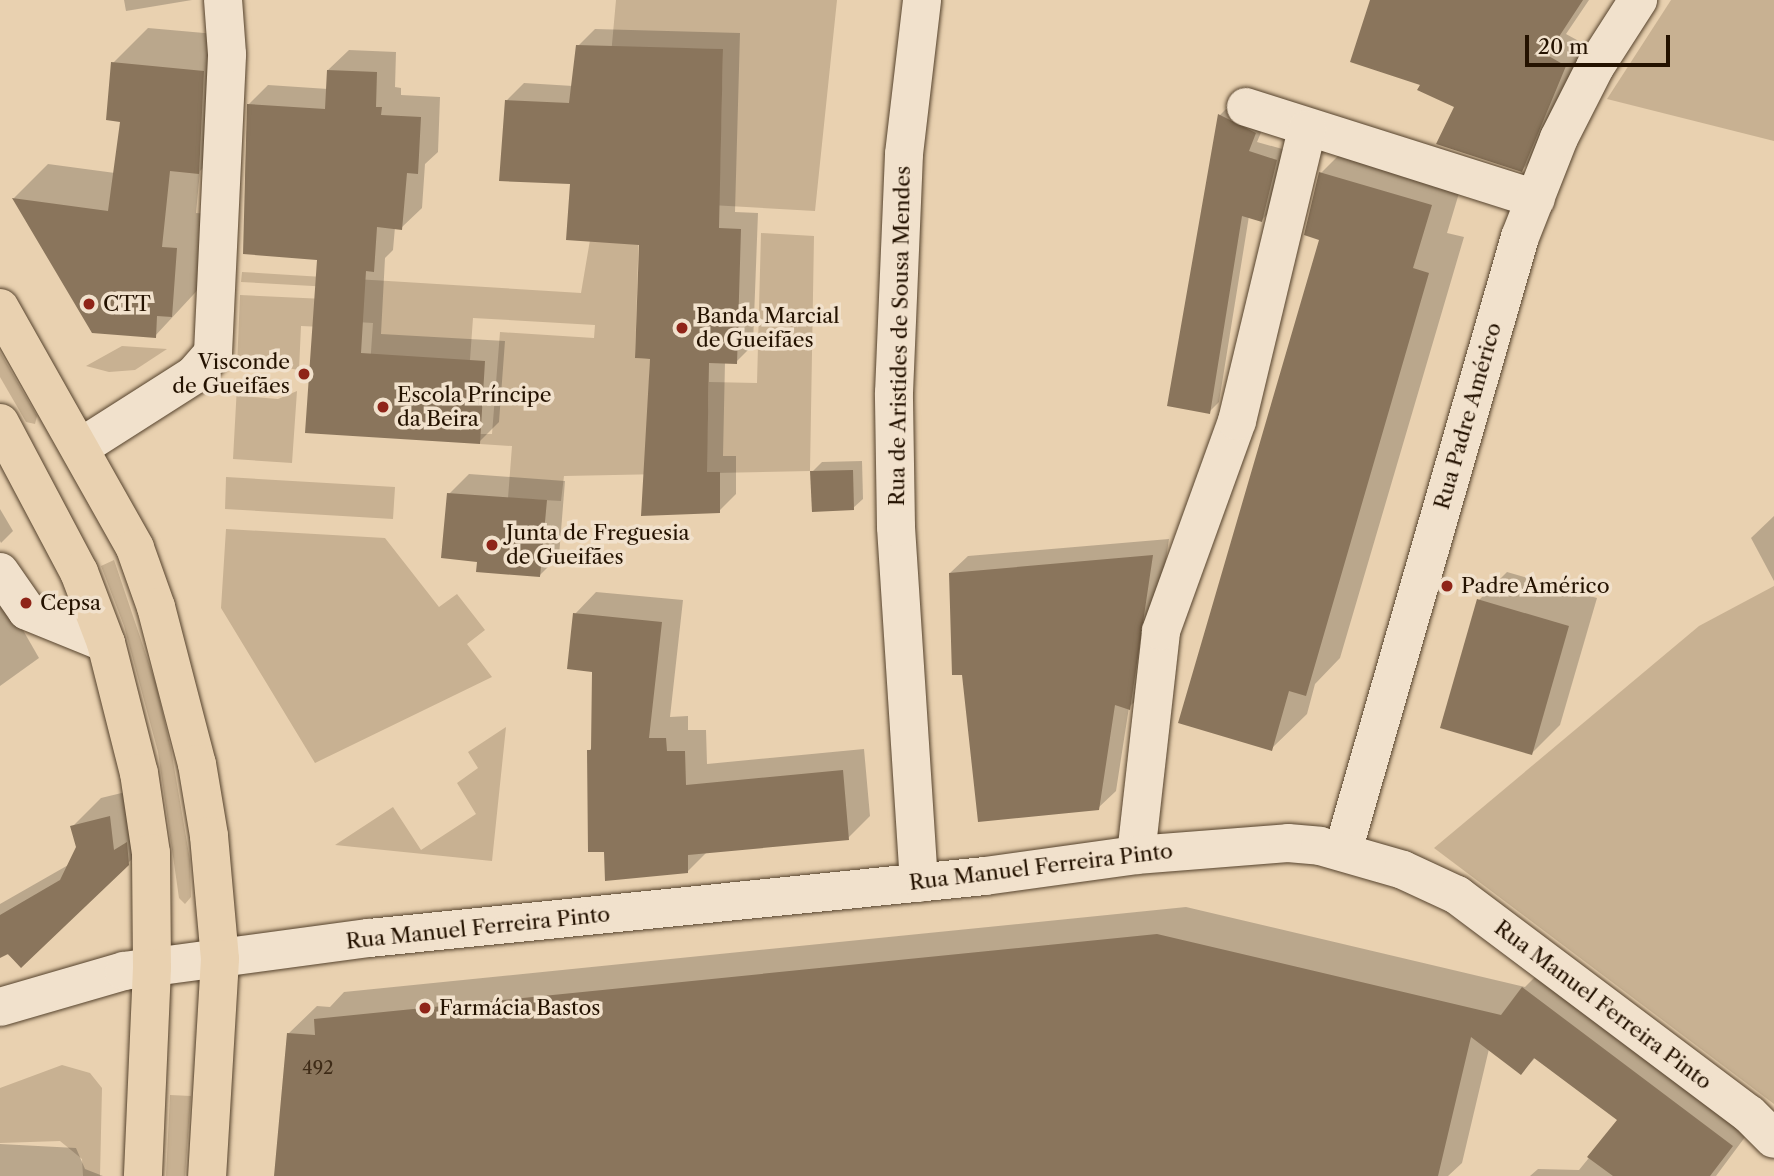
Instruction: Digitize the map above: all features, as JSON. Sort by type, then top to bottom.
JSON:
[{"type":"main road","points":[[0,308],[81,447],[135,548],[174,671],[209,836],[220,959],[208,1176]]},
{"type":"main road","points":[[0,423],[68,544],[106,643],[139,773],[151,853],[152,968],[143,1176]]},
{"type":"main road","points":[[30,475],[81,447]]},
{"type":"street","points":[[81,447],[194,375],[213,354],[226,68],[223,0]]},
{"type":"street","name":"Rua de Aristides de Sousa Mendes","points":[[919,883],[903,657],[894,434],[903,179],[922,0]]},
{"type":"street","name":"Rua Padre Américo","points":[[1343,851],[1520,237],[1577,102],[1638,0]]},
{"type":"street","points":[[1246,107],[1307,129],[1536,199]]},
{"type":"street","points":[[1136,855],[1161,631],[1237,421],[1307,129]]},
{"type":"street","points":[[4,584],[27,611],[106,643]]},
{"type":"street","name":"Rua Manuel Ferreira Pinto","points":[[0,1007],[70,983],[152,968],[369,938],[919,883],[1136,855],[1288,843],[1343,851],[1403,870],[1457,895],[1749,1114],[1774,1139]]},
{"type":"shaded area","points":[[616,0],[837,0],[815,211],[658,202],[720,169],[723,49],[656,48],[643,97],[635,358],[650,359],[648,440],[707,442],[709,382],[757,383],[761,233],[814,236],[810,471],[564,476],[561,501],[508,498],[512,446],[480,444],[480,434],[492,434],[500,332],[594,338],[595,325],[473,318],[470,360],[370,366],[373,323],[340,321],[331,287],[241,282],[242,272],[581,293],[599,187]]},
{"type":"shaded area","points":[[1671,0],[1774,0],[1774,141],[1607,99]]},
{"type":"shaded area","points":[[240,295],[325,299],[323,327],[301,326],[299,370],[287,368],[280,361],[256,359],[254,367],[237,366]]},
{"type":"shaded area","points":[[122,346],[167,349],[135,370],[109,372],[86,366]]},
{"type":"shaded area","points":[[0,352],[37,416],[35,424],[26,422],[0,377]]},
{"type":"shaded area","points":[[237,386],[253,387],[253,397],[278,399],[297,391],[292,463],[233,459]]},
{"type":"shaded area","points":[[226,477],[395,487],[393,519],[225,509]]},
{"type":"shaded area","points":[[226,529],[385,538],[439,607],[457,594],[485,630],[467,644],[492,677],[315,763],[221,608]]},
{"type":"shaded area","points":[[114,560],[156,684],[171,749],[190,860],[191,897],[185,904],[179,898],[158,752],[124,626],[101,566]]},
{"type":"shaded area","points":[[1774,586],[1774,1104],[1434,848],[1699,626]]},
{"type":"shaded area","points":[[506,727],[492,861],[335,845],[393,807],[421,850],[476,814],[457,783],[478,768],[468,752]]},
{"type":"shaded area","points":[[62,1065],[90,1073],[102,1088],[100,1176],[83,1176],[82,1159],[60,1141],[0,1143],[0,1088]]},
{"type":"shaded area","points":[[170,1095],[191,1096],[185,1176],[166,1176]]},
{"type":"building","points":[[1370,0],[1583,0],[1547,55],[1566,66],[1522,172],[1436,144],[1454,107],[1417,90],[1420,85],[1350,62]]},
{"type":"building","points":[[576,45],[723,49],[719,228],[741,229],[737,364],[709,363],[707,472],[720,472],[720,513],[641,516],[650,359],[635,358],[639,245],[566,240],[570,184],[499,181],[505,100],[569,103]]},
{"type":"building","points":[[111,62],[204,71],[199,174],[170,171],[162,247],[177,248],[172,317],[157,316],[156,338],[92,333],[12,198],[108,211],[120,122],[106,120]]},
{"type":"building","points":[[327,70],[377,72],[376,107],[382,107],[381,115],[421,117],[418,174],[407,173],[402,230],[377,227],[374,272],[366,271],[361,353],[485,361],[480,444],[305,433],[317,260],[243,254],[247,104],[325,109]]},
{"type":"building","points":[[1218,114],[1256,133],[1249,151],[1277,160],[1262,222],[1242,216],[1210,414],[1167,406]]},
{"type":"building","points":[[1319,172],[1432,205],[1413,268],[1429,273],[1306,696],[1289,691],[1272,751],[1178,723],[1319,240],[1304,235]]},
{"type":"building","points":[[853,470],[854,510],[812,512],[810,471]]},
{"type":"building","name":"Junta de Freguesia de Gueifães","points":[[447,493],[547,500],[540,577],[476,572],[477,562],[441,558]]},
{"type":"building","points":[[1153,555],[1130,710],[1115,705],[1099,810],[978,822],[962,675],[952,675],[949,573]]},
{"type":"building","points":[[1477,599],[1569,626],[1532,755],[1440,728]]},
{"type":"building","points":[[573,613],[662,622],[649,738],[666,738],[667,751],[685,751],[686,785],[843,770],[849,840],[688,855],[688,873],[605,881],[604,852],[588,852],[587,750],[591,750],[592,672],[567,669]]},
{"type":"building","points":[[110,816],[114,850],[127,842],[129,865],[21,968],[8,954],[0,958],[0,915],[60,880],[76,847],[70,826]]},
{"type":"building","points":[[1157,934],[1501,1015],[1522,987],[1733,1146],[1710,1176],[1613,1176],[1587,1157],[1617,1120],[1534,1058],[1521,1075],[1471,1037],[1438,1176],[274,1176],[287,1033],[315,1035],[314,1019]]},
{"type":"place","name":"CTT","points":[[89,304]]},
{"type":"place","name":"Banda Marcial de Gueifães","points":[[682,328]]},
{"type":"place","name":"Visconde de Gueifães","points":[[304,374]]},
{"type":"place","name":"Escola Príncipe da Beira","points":[[383,407]]},
{"type":"place","name":"Junta de Freguesia de Gueifães","points":[[492,545]]},
{"type":"place","name":"Padre Américo","points":[[1447,586]]},
{"type":"place","name":"Cepsa","points":[[26,603]]},
{"type":"place","name":"Farmácia Bastos","points":[[425,1008]]}]
